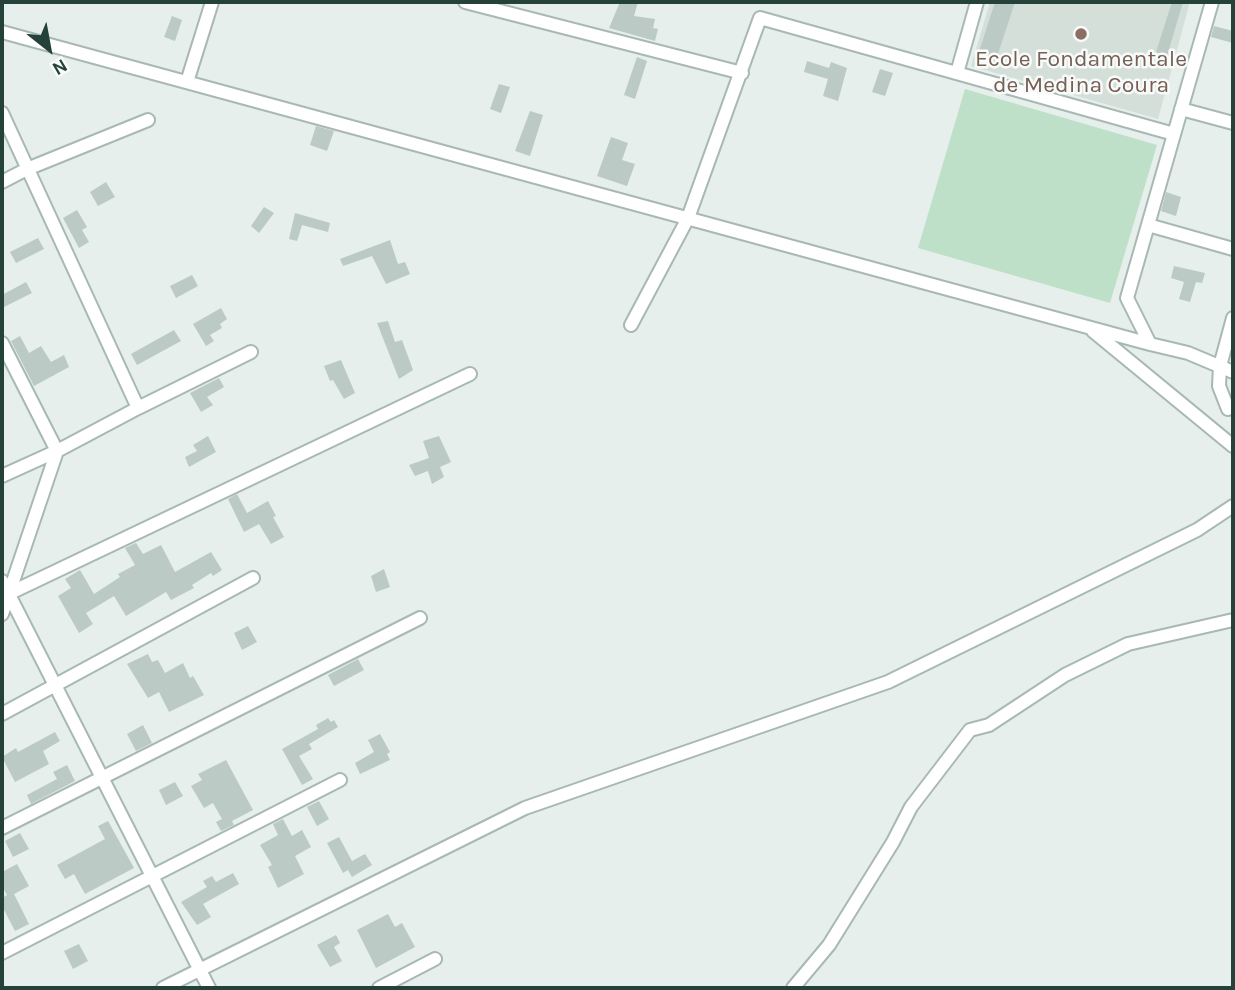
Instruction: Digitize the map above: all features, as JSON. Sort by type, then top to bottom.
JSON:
[{"type":"street","points":[[187,82],[212,2]]},
{"type":"street","points":[[465,2],[742,73]]},
{"type":"street","points":[[957,73],[977,2]]},
{"type":"street","points":[[1150,344],[1127,298],[1212,2]]},
{"type":"street","points":[[631,325],[688,218],[761,18],[1174,134]]},
{"type":"street","points":[[2,32],[1188,353],[1233,372]]},
{"type":"street","points":[[1181,109],[1233,123]]},
{"type":"street","points":[[2,113],[138,408]]},
{"type":"street","points":[[2,182],[27,169],[148,120]]},
{"type":"street","points":[[1148,225],[1233,249]]},
{"type":"street","points":[[1228,409],[1219,386],[1220,366],[1233,318]]},
{"type":"street","points":[[1088,327],[1233,446]]},
{"type":"street","points":[[2,343],[57,451],[2,614]]},
{"type":"street","points":[[2,476],[57,451],[251,352]]},
{"type":"street","points":[[8,594],[470,374]]},
{"type":"street","points":[[163,988],[525,808],[888,682],[1196,530],[1233,506]]},
{"type":"street","points":[[2,714],[253,578]]},
{"type":"street","points":[[2,581],[209,988]]},
{"type":"street","points":[[2,828],[420,618]]},
{"type":"street","points":[[793,988],[829,945],[912,807],[970,730],[989,725],[1065,675],[1128,643],[1233,620]]},
{"type":"street","points":[[2,953],[340,780]]},
{"type":"street","points":[[379,988],[435,959]]},
{"type":"shaded area","name":"Ecole Fondamentale de Medina Coura","points":[[990,2],[1190,2],[1158,119],[971,66]]},
{"type":"green space","points":[[965,89],[1157,145],[1110,303],[918,248]]},
{"type":"building","points":[[620,2],[638,2],[634,16],[655,19],[653,28],[658,29],[655,41],[609,28]]},
{"type":"building","points":[[995,2],[1015,2],[994,66],[976,61]]},
{"type":"building","points":[[1172,2],[1183,2],[1167,56],[1156,52]]},
{"type":"building","points":[[172,16],[182,20],[175,41],[164,37]]},
{"type":"building","points":[[1214,26],[1233,31],[1233,43],[1211,37]]},
{"type":"building","points":[[637,57],[647,61],[635,99],[624,95]]},
{"type":"building","points":[[807,61],[829,68],[831,62],[847,68],[838,101],[823,96],[828,79],[804,72]]},
{"type":"building","points":[[880,69],[893,73],[885,96],[872,92]]},
{"type":"building","points":[[499,84],[510,87],[501,113],[490,109]]},
{"type":"building","points":[[530,111],[543,115],[530,156],[515,151]]},
{"type":"building","points":[[316,126],[334,131],[327,151],[310,145]]},
{"type":"building","points":[[611,137],[628,143],[622,160],[635,164],[627,186],[597,176]]},
{"type":"building","points":[[106,182],[115,197],[98,206],[90,192]]},
{"type":"building","points":[[1166,192],[1181,197],[1176,216],[1161,211]]},
{"type":"building","points":[[264,207],[274,213],[259,233],[251,226]]},
{"type":"building","points":[[77,210],[87,227],[82,230],[89,242],[79,248],[63,218]]},
{"type":"building","points":[[295,213],[330,223],[328,232],[302,225],[297,241],[289,239]]},
{"type":"building","points":[[38,238],[44,249],[16,263],[10,252]]},
{"type":"building","points":[[390,240],[398,264],[405,262],[410,274],[386,284],[372,256],[343,266],[340,259]]},
{"type":"building","points":[[1174,266],[1205,273],[1202,283],[1196,282],[1190,302],[1179,299],[1184,282],[1171,278]]},
{"type":"building","points":[[192,275],[198,286],[176,298],[170,286]]},
{"type":"building","points":[[26,282],[32,293],[2,308],[2,295]]},
{"type":"building","points":[[221,308],[227,319],[220,324],[222,328],[210,335],[214,341],[206,346],[193,324]]},
{"type":"building","points":[[388,321],[395,342],[402,340],[413,370],[399,379],[377,323]]},
{"type":"building","points":[[174,330],[181,341],[137,365],[131,354]]},
{"type":"building","points":[[20,336],[29,353],[41,346],[51,362],[64,355],[69,367],[34,386],[11,341]]},
{"type":"building","points":[[341,360],[355,393],[344,399],[333,380],[330,381],[324,366]]},
{"type":"building","points":[[219,378],[224,387],[207,397],[213,405],[201,412],[190,393]]},
{"type":"building","points":[[208,436],[216,452],[189,467],[185,457],[197,451],[193,445]]},
{"type":"building","points":[[439,436],[451,462],[440,467],[444,477],[432,484],[428,471],[415,476],[409,465],[429,458],[423,441]]},
{"type":"building","points":[[237,494],[247,513],[268,501],[284,537],[271,544],[259,524],[244,532],[228,499]]},
{"type":"building","points":[[136,543],[143,554],[161,545],[175,572],[211,552],[222,570],[213,576],[211,573],[192,585],[194,588],[171,600],[166,592],[126,616],[114,596],[86,613],[93,624],[79,633],[58,596],[71,588],[65,579],[80,570],[94,594],[120,577],[118,574],[135,565],[125,548]]},
{"type":"building","points":[[384,569],[390,587],[376,592],[371,576]]},
{"type":"building","points":[[248,626],[257,642],[242,650],[234,633]]},
{"type":"building","points":[[148,654],[152,662],[158,660],[165,673],[183,663],[190,678],[193,676],[204,695],[169,712],[159,692],[148,698],[127,664]]},
{"type":"building","points":[[358,659],[364,670],[334,686],[328,675]]},
{"type":"building","points":[[328,718],[331,722],[334,720],[338,727],[309,744],[312,749],[299,756],[313,779],[302,785],[282,749],[318,729],[316,725]]},
{"type":"building","points":[[143,725],[152,743],[136,751],[127,734]]},
{"type":"building","points":[[55,732],[60,741],[43,751],[49,764],[15,782],[2,757],[16,748],[18,752]]},
{"type":"building","points":[[380,734],[390,752],[387,754],[390,760],[360,774],[355,763],[374,752],[368,740]]},
{"type":"building","points":[[226,760],[253,810],[232,821],[234,825],[221,831],[216,822],[222,819],[213,803],[204,808],[191,786],[202,780],[198,774]]},
{"type":"building","points":[[67,765],[75,781],[31,804],[27,795],[57,779],[53,772]]},
{"type":"building","points":[[175,782],[183,796],[166,805],[159,790]]},
{"type":"building","points":[[319,801],[329,819],[317,826],[307,807]]},
{"type":"building","points":[[283,819],[292,836],[302,830],[311,847],[295,856],[304,874],[278,888],[268,867],[272,865],[260,845],[278,835],[273,824]]},
{"type":"building","points":[[108,821],[134,868],[85,894],[74,874],[65,879],[57,865],[105,839],[98,826]]},
{"type":"building","points":[[20,833],[29,849],[13,857],[5,841]]},
{"type":"building","points":[[339,837],[352,861],[365,854],[372,865],[352,877],[348,870],[343,873],[327,843]]},
{"type":"building","points":[[17,864],[29,886],[14,894],[29,924],[15,931],[2,906],[2,898],[7,895],[2,886],[2,872]]},
{"type":"building","points":[[233,873],[239,884],[203,904],[211,917],[197,925],[181,902],[207,887],[203,881],[212,876],[216,882]]},
{"type":"building","points":[[388,914],[395,927],[402,923],[415,947],[376,968],[357,930]]},
{"type":"building","points":[[336,935],[340,943],[334,947],[342,961],[330,967],[317,945]]},
{"type":"building","points":[[79,944],[88,961],[73,969],[64,951]]},
{"type":"place","name":"Ecole Fondamentale de Medina Coura","points":[[1081,34]]}]
